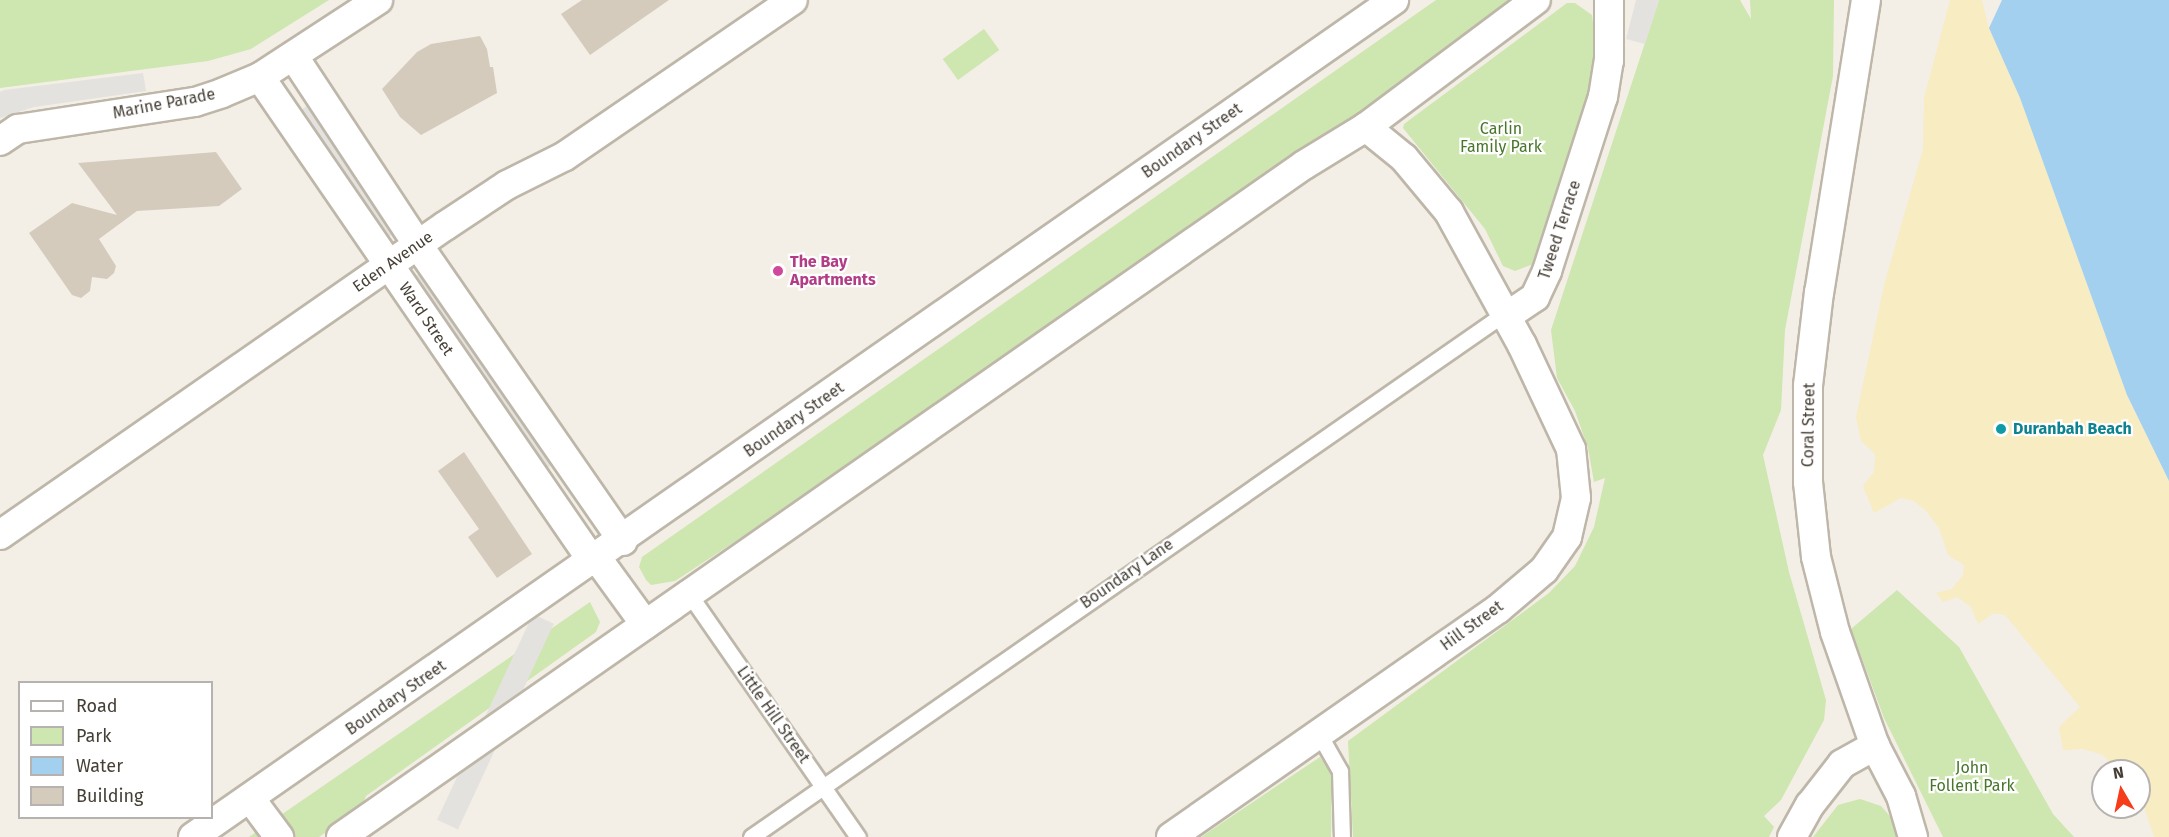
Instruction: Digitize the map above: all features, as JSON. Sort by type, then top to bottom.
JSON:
[{"type":"street","name":"Marine Parade","points":[[0,141],[18,129],[195,102],[260,77],[294,57],[378,0]]},
{"type":"street","name":"Eden Avenue","points":[[0,535],[507,184],[565,156],[793,0]]},
{"type":"street","name":"Boundary Street","points":[[193,837],[623,541],[1394,0]]},
{"type":"street","points":[[341,837],[1304,165],[1366,127],[1536,0]]},
{"type":"street","name":"Tweed Terrace","points":[[1506,314],[1535,297],[1554,249],[1603,97],[1609,61],[1609,0]]},
{"type":"street","name":"Coral Street","points":[[1866,0],[1819,292],[1806,435],[1816,556],[1835,632],[1875,746],[1901,796],[1913,837]]},
{"type":"street","points":[[294,57],[418,245],[623,541]]},
{"type":"street","name":"Ward Street","points":[[260,77],[367,225],[389,265],[422,304],[595,560],[645,624]]},
{"type":"street","points":[[1366,127],[1404,158],[1449,212],[1506,314]]},
{"type":"street","name":"Hill Street","points":[[1171,837],[1498,609],[1544,570],[1567,537],[1576,498],[1571,449],[1506,314]]},
{"type":"street","points":[[1792,837],[1809,805],[1842,764],[1875,746]]},
{"type":"street","points":[[250,798],[279,837]]},
{"type":"lane","name":"Boundary Lane","points":[[751,837],[1506,314]]},
{"type":"lane","name":"Little Hill Street","points":[[688,594],[858,837]]},
{"type":"lane","points":[[1319,734],[1340,771],[1342,837]]},
{"type":"green space","points":[[0,0],[329,0],[251,49],[208,61],[0,88]]},
{"type":"green space","points":[[1436,0],[1519,0],[1377,103],[1295,153],[739,539],[675,581],[651,585],[646,580],[639,567],[642,557]]},
{"type":"green space","points":[[1659,0],[1740,0],[1751,19],[1750,0],[1834,0],[1833,76],[1785,330],[1781,410],[1763,455],[1789,572],[1826,700],[1824,720],[1781,800],[1764,816],[1774,827],[1769,837],[1353,837],[1348,741],[1549,593],[1575,566],[1594,527],[1605,478],[1594,482],[1588,448],[1575,411],[1557,378],[1551,330]]},
{"type":"green space","name":"Carlin Family Park","points":[[1567,3],[1575,3],[1592,15],[1597,54],[1591,84],[1536,263],[1515,271],[1503,266],[1485,229],[1403,128],[1404,124]]},
{"type":"green space","points":[[984,29],[999,50],[958,80],[943,59]]},
{"type":"green space","name":"John Follent Park","points":[[1897,590],[1959,647],[2053,814],[2074,837],[1943,837],[1884,718],[1851,629]]},
{"type":"green space","points":[[590,602],[600,622],[596,632],[366,796],[362,807],[319,837],[249,837]]},
{"type":"green space","points":[[1320,757],[1332,774],[1331,837],[1201,837]]},
{"type":"green space","points":[[1860,799],[1881,806],[1894,821],[1900,837],[1813,837],[1838,805]]},
{"type":"sand","name":"Duranbah Beach","points":[[1950,0],[1982,0],[1989,28],[2020,98],[2127,395],[2169,481],[2169,837],[2154,837],[2148,819],[2151,819],[2151,759],[2107,759],[2103,755],[2083,749],[2063,750],[2059,727],[2080,707],[2005,615],[1994,613],[1978,624],[1971,607],[1957,597],[1943,602],[1936,593],[1952,589],[1963,575],[1964,565],[1948,555],[1939,528],[1926,511],[1914,501],[1901,498],[1874,513],[1863,486],[1874,472],[1875,454],[1861,441],[1856,417],[1884,285],[1923,149],[1924,98]]},
{"type":"shaded area","points":[[1636,0],[1659,0],[1645,44],[1626,39]]},
{"type":"shaded area","points":[[143,73],[146,91],[34,107],[0,118],[0,92],[4,90]]},
{"type":"shaded area","points":[[311,103],[399,229],[384,240],[295,114]]},
{"type":"shaded area","points":[[427,268],[561,459],[544,470],[411,279]]},
{"type":"shaded area","points":[[533,614],[554,624],[458,829],[437,820]]},
{"type":"water","points":[[2002,0],[2169,0],[2169,481],[2127,395],[2020,98],[1989,28]]},
{"type":"building","points":[[582,0],[669,0],[590,55],[561,14]]},
{"type":"building","points":[[480,36],[487,49],[490,67],[493,67],[497,93],[421,135],[400,117],[382,89],[417,52],[431,44]]},
{"type":"building","points":[[216,152],[242,189],[219,206],[137,211],[99,239],[116,266],[114,273],[107,279],[92,277],[90,291],[81,298],[72,295],[29,233],[72,203],[117,215],[78,163]]},
{"type":"building","points":[[464,452],[532,554],[497,578],[468,537],[479,529],[438,471]]},
{"type":"place","name":"The Bay Apartments","points":[[778,271]]},
{"type":"place","name":"Duranbah Beach","points":[[2001,429]]}]
